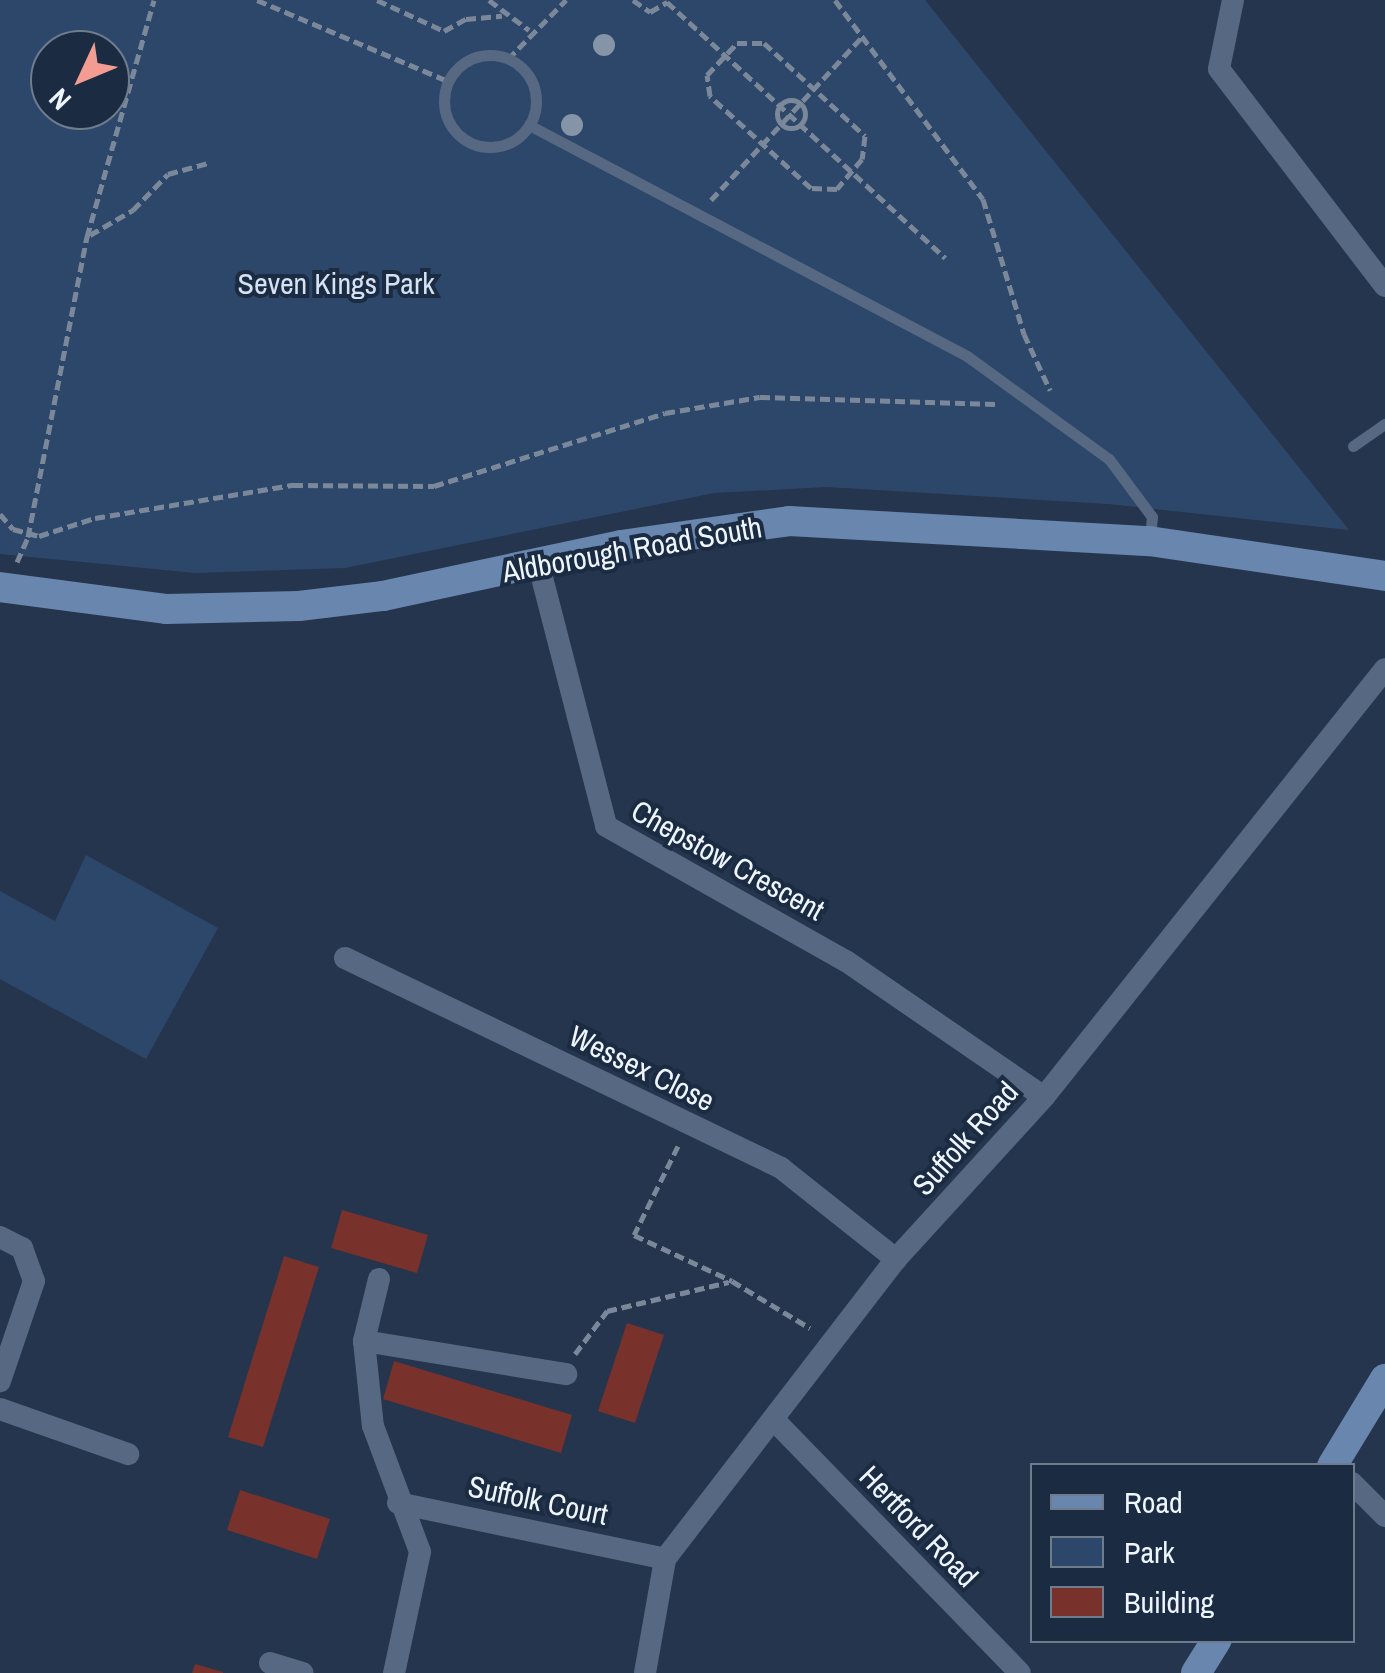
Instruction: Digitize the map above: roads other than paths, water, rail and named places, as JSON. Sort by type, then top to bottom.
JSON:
[{"type":"street","points":[[1234,0],[1219,69],[1385,286]]},
{"type":"street","name":"Aldborough Road South","points":[[0,587],[166,609],[299,606],[539,566],[620,544],[788,521],[1150,541],[1385,576]]},
{"type":"street","name":"Chepstow Crescent","points":[[539,566],[606,826],[846,961],[1044,1097]]},
{"type":"street","name":"Suffolk Road","points":[[645,1673],[665,1559],[775,1421],[896,1258],[1044,1097],[1385,668]]},
{"type":"street","name":"Wessex Close","points":[[345,958],[781,1168],[896,1258]]},
{"type":"street","points":[[0,1237],[22,1248],[34,1281],[0,1381]]},
{"type":"street","points":[[379,1279],[364,1341],[373,1426],[398,1503],[420,1552],[394,1673]]},
{"type":"street","points":[[364,1341],[564,1373]]},
{"type":"street","points":[[1341,1463],[1385,1380]]},
{"type":"street","points":[[0,1410],[128,1454]]},
{"type":"street","name":"Hertford Road","points":[[775,1421],[1020,1673]]},
{"type":"street","points":[[1355,1486],[1385,1516]]},
{"type":"street","name":"Suffolk Court","points":[[398,1503],[665,1559]]},
{"type":"street","points":[[1196,1673],[1216,1643]]},
{"type":"street","points":[[270,1663],[303,1673]]},
{"type":"lane","points":[[508,59],[533,85],[530,125],[506,144],[471,144],[449,122],[443,104],[448,81],[468,60],[508,59]]},
{"type":"lane","points":[[530,125],[967,356],[1066,424],[1128,483],[1152,517],[1150,541]]},
{"type":"lane","points":[[1353,446],[1385,424]]},
{"type":"park label","name":"Seven Kings Park","points":[[336,283]]}]
